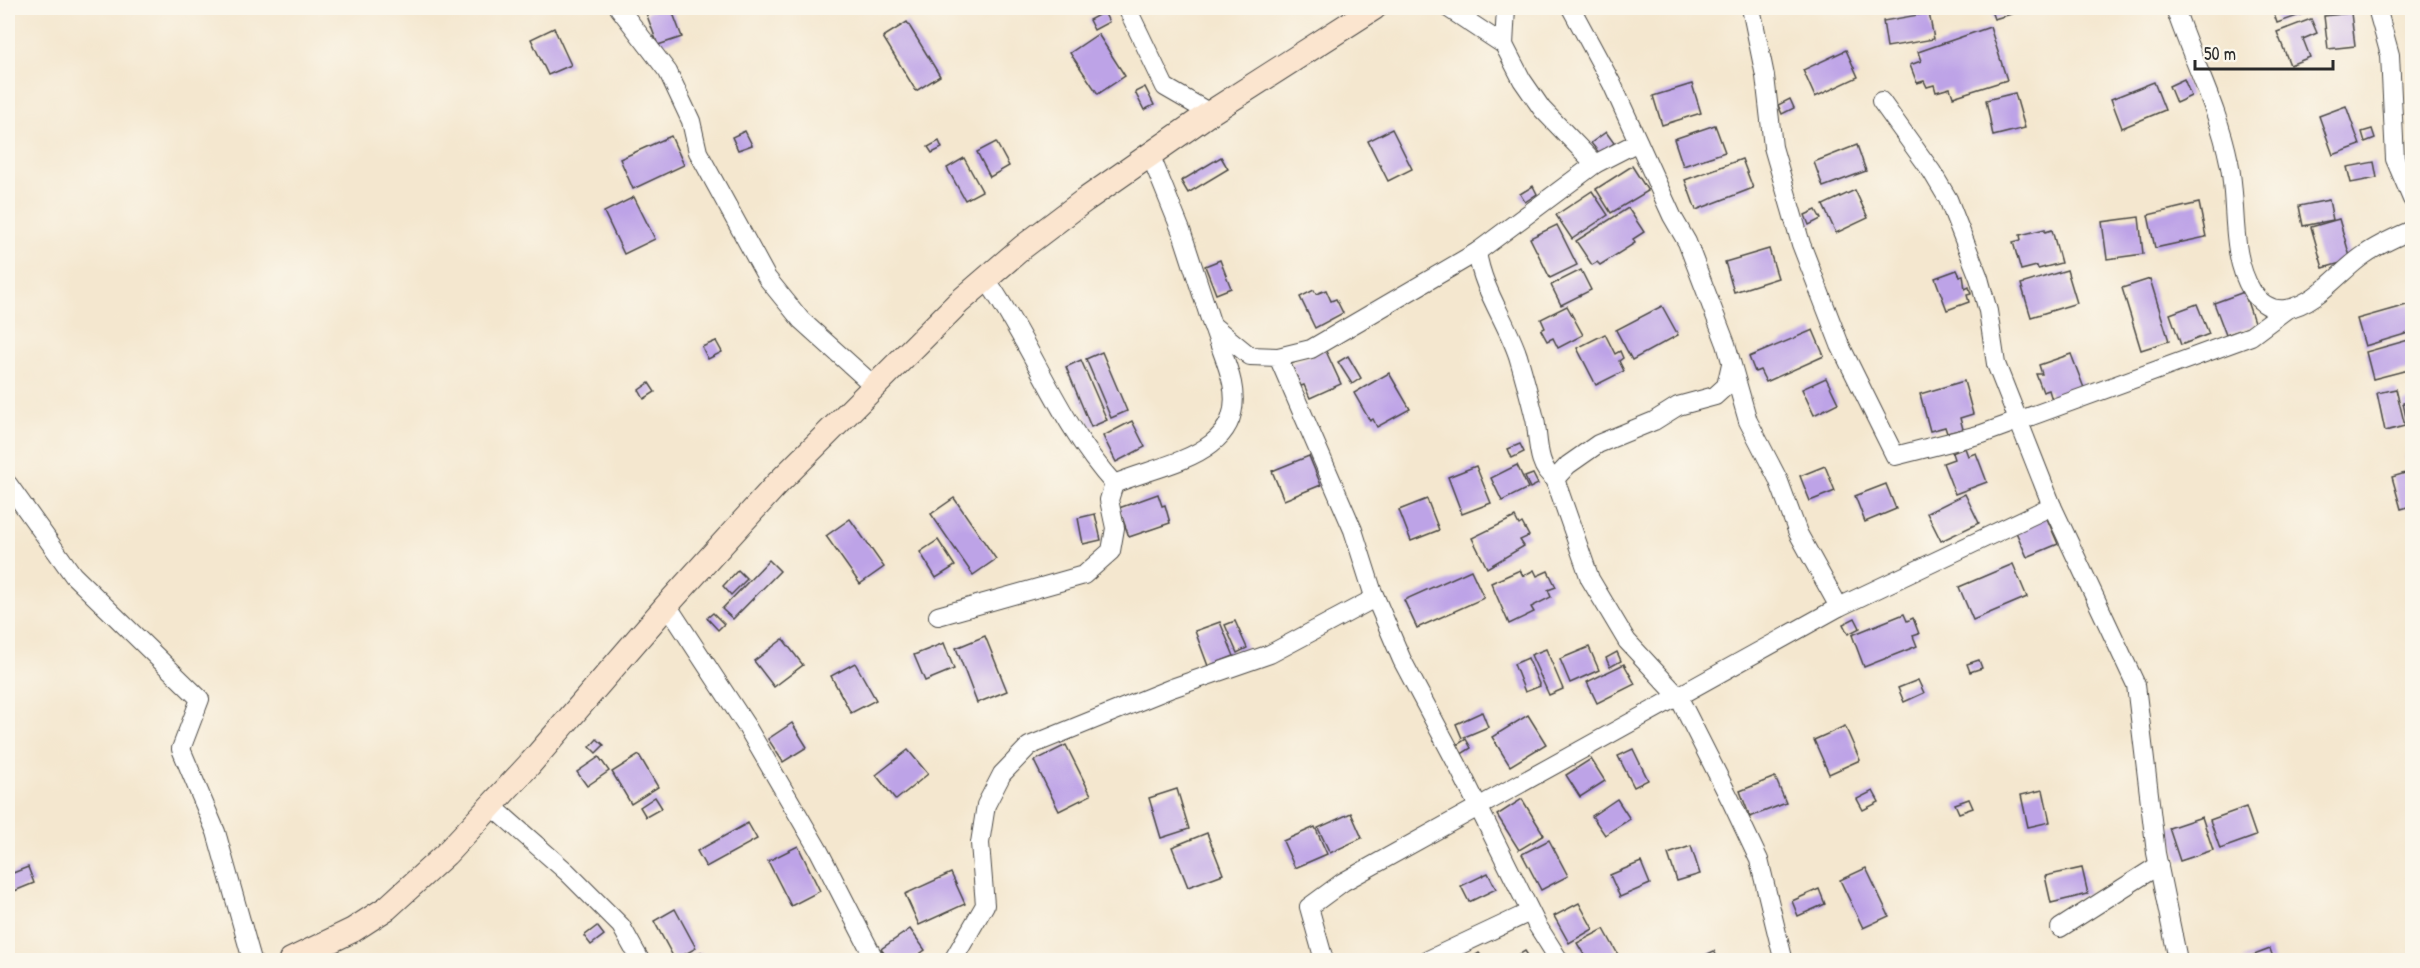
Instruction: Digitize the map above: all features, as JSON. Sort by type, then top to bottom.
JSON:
[{"type":"street","points":[[619,8],[668,72],[691,121],[698,152],[766,278],[801,320],[873,385]]},
{"type":"street","points":[[1127,8],[1165,87],[1210,113]]},
{"type":"street","points":[[291,960],[353,930],[387,908],[446,854],[492,806],[667,605],[776,485],[873,385],[986,279],[1032,240],[1150,154],[1374,8]]},
{"type":"street","points":[[1448,8],[1504,45],[1522,80],[1542,109],[1595,164]]},
{"type":"street","points":[[1504,45],[1506,8]]},
{"type":"street","points":[[1571,8],[1612,84],[1695,259],[1731,363],[1748,421],[1778,479],[1798,533],[1839,607]]},
{"type":"street","points":[[1751,8],[1765,76],[1773,147],[1804,253],[1840,345],[1895,456],[1982,434],[2251,336],[2287,309],[2318,293],[2364,254],[2412,230]]},
{"type":"street","points":[[2175,8],[2215,105],[2229,161],[2238,242],[2245,276],[2261,302],[2272,309],[2287,309]]},
{"type":"street","points":[[2377,8],[2390,55],[2395,159],[2412,199]]},
{"type":"street","points":[[1881,102],[1932,172],[1948,199],[1979,278],[1988,310],[1996,364],[2018,421],[2052,506],[2136,685],[2159,865],[2178,960]]},
{"type":"street","points":[[1212,325],[1250,356],[1278,357],[1311,349],[1478,252],[1595,164],[1638,142]]},
{"type":"street","points":[[1114,484],[1198,454],[1225,431],[1234,412],[1232,383],[1182,233],[1150,154]]},
{"type":"street","points":[[1478,252],[1486,289],[1518,355],[1535,420],[1537,446],[1545,467],[1555,479],[1590,579],[1627,641],[1678,696],[1759,860],[1783,958]]},
{"type":"street","points":[[986,279],[1005,307],[1089,457],[1114,484]]},
{"type":"street","points":[[1278,357],[1353,530],[1375,598],[1402,660],[1530,912],[1559,960]]},
{"type":"street","points":[[1555,479],[1568,465],[1598,444],[1654,421],[1678,406],[1714,396],[1726,386],[1731,363]]},
{"type":"street","points":[[8,484],[73,575],[200,699],[181,748],[216,832],[252,960]]},
{"type":"street","points":[[938,615],[1084,575],[1111,550],[1115,528],[1109,500],[1114,484]]},
{"type":"street","points":[[1324,960],[1309,907],[1343,882],[1839,607],[2052,506]]},
{"type":"street","points":[[953,960],[985,905],[980,843],[986,805],[1002,774],[1029,747],[1172,688],[1270,654],[1375,598]]},
{"type":"street","points":[[667,605],[747,727],[819,851],[874,960]]},
{"type":"street","points":[[492,806],[567,872],[621,926],[640,960]]},
{"type":"street","points":[[2060,928],[2159,865]]},
{"type":"street","points":[[1428,960],[1530,912]]},
{"type":"building","points":[[660,8],[663,11],[671,8],[682,37],[658,45],[646,13]]},
{"type":"building","points":[[1990,8],[2024,8],[2025,10],[1994,19]]},
{"type":"building","points":[[2272,8],[2301,8],[2303,14],[2277,23]]},
{"type":"building","points":[[1104,12],[1109,22],[1094,30],[1089,20]]},
{"type":"building","points":[[1929,13],[1934,39],[1887,47],[1883,21]]},
{"type":"building","points":[[2351,13],[2355,46],[2328,49],[2324,16]]},
{"type":"building","points":[[2311,19],[2317,33],[2303,39],[2310,57],[2290,65],[2277,32]]},
{"type":"building","points":[[907,22],[940,76],[916,91],[883,37]]},
{"type":"building","points":[[1990,27],[2007,80],[1953,97],[1950,88],[1936,92],[1934,85],[1927,87],[1924,81],[1917,83],[1910,65],[1921,61],[1918,52]]},
{"type":"building","points":[[554,28],[571,65],[548,75],[531,39]]},
{"type":"building","points":[[1098,34],[1125,76],[1098,94],[1070,53]]},
{"type":"building","points":[[1846,50],[1858,77],[1815,97],[1803,70]]},
{"type":"building","points":[[2184,79],[2191,96],[2176,103],[2169,86]]},
{"type":"building","points":[[2154,82],[2165,110],[2122,128],[2111,99]]},
{"type":"building","points":[[1692,84],[1701,113],[1662,125],[1653,96]]},
{"type":"building","points":[[1145,87],[1154,105],[1144,110],[1135,92]]},
{"type":"building","points":[[2015,93],[2025,128],[1993,136],[1986,100]]},
{"type":"building","points":[[1790,99],[1794,108],[1782,114],[1778,105]]},
{"type":"building","points":[[2346,106],[2360,145],[2333,155],[2319,116]]},
{"type":"building","points":[[1715,125],[1725,152],[1683,166],[1674,139]]},
{"type":"building","points":[[1392,129],[1412,169],[1388,181],[1368,141]]},
{"type":"building","points":[[2372,129],[2375,138],[2365,142],[2362,132]]},
{"type":"building","points":[[745,131],[752,145],[738,150],[732,137]]},
{"type":"building","points":[[1606,132],[1614,143],[1600,154],[1591,143]]},
{"type":"building","points":[[671,136],[684,165],[633,189],[620,159]]},
{"type":"building","points":[[939,141],[942,148],[932,153],[928,147]]},
{"type":"building","points":[[996,142],[1009,166],[990,177],[977,152]]},
{"type":"building","points":[[1857,145],[1866,171],[1823,187],[1814,162]]},
{"type":"building","points":[[1221,157],[1228,169],[1188,193],[1181,181]]},
{"type":"building","points":[[964,158],[982,191],[965,200],[947,168]]},
{"type":"building","points":[[1742,159],[1753,188],[1696,210],[1685,180]]},
{"type":"building","points":[[2374,162],[2377,178],[2351,183],[2347,167]]},
{"type":"building","points":[[1632,166],[1648,191],[1611,213],[1596,189]]},
{"type":"building","points":[[1533,186],[1537,194],[1525,202],[1520,194]]},
{"type":"building","points":[[1855,190],[1868,218],[1836,233],[1823,205]]},
{"type":"building","points":[[1592,191],[1608,215],[1572,239],[1556,215]]},
{"type":"building","points":[[634,197],[655,239],[624,254],[604,212]]},
{"type":"building","points":[[2329,200],[2333,220],[2303,226],[2299,206]]},
{"type":"building","points":[[2199,203],[2206,237],[2155,248],[2148,215]]},
{"type":"building","points":[[1628,208],[1644,232],[1633,239],[1635,243],[1600,265],[1597,262],[1592,265],[1576,241]]},
{"type":"building","points":[[1816,210],[1821,219],[1809,225],[1805,215]]},
{"type":"building","points":[[2139,217],[2143,254],[2107,259],[2102,222]]},
{"type":"building","points":[[2339,219],[2351,260],[2323,268],[2311,227]]},
{"type":"building","points":[[1557,225],[1577,265],[1550,278],[1530,238]]},
{"type":"building","points":[[2045,229],[2045,232],[2052,230],[2061,263],[2038,269],[2037,266],[2021,270],[2013,242],[2021,240],[2020,235]]},
{"type":"building","points":[[1769,249],[1778,278],[1734,292],[1725,262]]},
{"type":"building","points":[[1220,260],[1231,288],[1216,294],[1205,266]]},
{"type":"building","points":[[1581,270],[1591,290],[1561,305],[1551,285]]},
{"type":"building","points":[[1957,270],[1960,276],[1963,275],[1965,289],[1969,287],[1971,294],[1967,295],[1969,302],[1947,310],[1935,278]]},
{"type":"building","points":[[2067,270],[2077,303],[2031,317],[2021,284]]},
{"type":"building","points":[[2150,279],[2169,341],[2141,350],[2122,288]]},
{"type":"building","points":[[1314,290],[1316,294],[1326,290],[1331,301],[1336,299],[1343,313],[1315,328],[1300,297]]},
{"type":"building","points":[[2244,292],[2255,325],[2226,335],[2214,303]]},
{"type":"building","points":[[2197,304],[2209,334],[2181,345],[2170,314]]},
{"type":"building","points":[[2410,304],[2412,332],[2365,346],[2357,319]]},
{"type":"building","points":[[1567,306],[1583,335],[1558,348],[1553,338],[1547,341],[1541,330],[1545,328],[1541,319]]},
{"type":"building","points":[[1662,306],[1678,335],[1632,360],[1616,330]]},
{"type":"building","points":[[1813,330],[1824,356],[1766,382],[1760,370],[1755,372],[1749,357]]},
{"type":"building","points":[[1605,334],[1615,354],[1620,351],[1623,358],[1619,361],[1624,371],[1596,385],[1577,348]]},
{"type":"building","points":[[2412,339],[2412,369],[2373,379],[2366,352]]},
{"type":"building","points":[[716,341],[722,352],[708,359],[702,347]]},
{"type":"building","points":[[1325,349],[1341,384],[1310,398],[1304,385],[1301,386],[1291,364]]},
{"type":"building","points":[[1102,352],[1127,411],[1111,418],[1086,359]]},
{"type":"building","points":[[2071,354],[2084,388],[2052,400],[2049,390],[2043,392],[2036,374],[2042,374],[2039,365]]},
{"type":"building","points":[[1348,356],[1361,378],[1352,384],[1338,362]]},
{"type":"building","points":[[1081,360],[1107,420],[1091,427],[1066,367]]},
{"type":"building","points":[[1389,373],[1410,409],[1377,427],[1373,419],[1370,421],[1354,393]]},
{"type":"building","points":[[1826,378],[1838,403],[1814,415],[1802,389]]},
{"type":"building","points":[[1964,381],[1973,414],[1960,418],[1963,429],[1947,433],[1945,427],[1930,431],[1920,394]]},
{"type":"building","points":[[649,383],[655,392],[644,399],[639,390]]},
{"type":"building","points":[[2396,389],[2405,426],[2385,431],[2377,393]]},
{"type":"building","points":[[2412,401],[2412,426],[2408,427],[2403,403]]},
{"type":"building","points":[[1132,421],[1145,447],[1116,462],[1103,436]]},
{"type":"building","points":[[1520,444],[1524,452],[1512,458],[1508,449]]},
{"type":"building","points":[[1965,448],[1968,456],[1976,453],[1987,482],[1955,494],[1943,463],[1954,459],[1952,453]]},
{"type":"building","points":[[2412,454],[2412,467],[2409,468],[2405,456]]},
{"type":"building","points":[[1309,456],[1321,485],[1284,500],[1272,471]]},
{"type":"building","points":[[1517,465],[1528,488],[1502,501],[1491,478]]},
{"type":"building","points":[[1476,466],[1491,503],[1462,514],[1448,477]]},
{"type":"building","points":[[1825,466],[1835,491],[1810,501],[1800,476]]},
{"type":"building","points":[[2412,471],[2412,506],[2401,509],[2392,477]]},
{"type":"building","points":[[1533,474],[1538,484],[1530,488],[1525,477]]},
{"type":"building","points":[[1886,484],[1896,509],[1865,522],[1855,496]]},
{"type":"building","points":[[1158,494],[1162,506],[1165,505],[1170,523],[1129,537],[1119,508]]},
{"type":"building","points":[[1965,494],[1979,523],[1941,541],[1927,513]]},
{"type":"building","points":[[954,498],[996,559],[973,575],[931,514]]},
{"type":"building","points":[[1427,499],[1439,530],[1411,541],[1399,510]]},
{"type":"building","points":[[1095,514],[1101,540],[1083,544],[1078,518]]},
{"type":"building","points":[[2045,514],[2058,544],[2027,557],[2016,532]]},
{"type":"building","points":[[1515,517],[1519,525],[1522,523],[1529,536],[1520,540],[1524,546],[1487,568],[1472,538]]},
{"type":"building","points":[[850,519],[884,567],[860,584],[826,536]]},
{"type":"building","points":[[938,540],[955,566],[936,578],[920,552]]},
{"type":"building","points":[[769,560],[780,571],[733,619],[722,609]]},
{"type":"building","points":[[2013,564],[2027,597],[1973,620],[1959,587]]},
{"type":"building","points":[[738,570],[747,579],[731,595],[723,586]]},
{"type":"building","points":[[1471,570],[1484,598],[1417,628],[1404,600]]},
{"type":"building","points":[[1520,570],[1523,576],[1534,570],[1537,576],[1548,571],[1556,587],[1548,590],[1551,597],[1531,607],[1534,612],[1509,624],[1491,583]]},
{"type":"building","points":[[713,613],[724,624],[718,630],[707,618]]},
{"type":"building","points":[[1904,614],[1907,621],[1913,618],[1919,634],[1913,636],[1917,646],[1864,667],[1852,635]]},
{"type":"building","points":[[1855,618],[1860,628],[1848,634],[1843,624]]},
{"type":"building","points":[[1235,621],[1247,648],[1237,653],[1225,625]]},
{"type":"building","points":[[1220,622],[1234,656],[1208,666],[1195,631]]},
{"type":"building","points":[[985,636],[1007,691],[977,703],[956,648]]},
{"type":"building","points":[[783,639],[803,665],[774,687],[754,661]]},
{"type":"building","points":[[944,643],[954,669],[925,681],[914,655]]},
{"type":"building","points":[[1589,647],[1599,670],[1570,683],[1560,659]]},
{"type":"building","points":[[1546,649],[1563,689],[1549,695],[1531,655]]},
{"type":"building","points":[[1617,652],[1621,661],[1610,667],[1606,658]]},
{"type":"building","points":[[1528,658],[1540,686],[1525,692],[1514,664]]},
{"type":"building","points":[[1979,660],[1982,668],[1970,672],[1967,664]]},
{"type":"building","points":[[855,663],[876,700],[851,713],[831,676]]},
{"type":"building","points":[[1624,664],[1635,684],[1597,703],[1587,682]]},
{"type":"building","points":[[1918,680],[1924,693],[1904,702],[1898,688]]},
{"type":"building","points":[[1482,712],[1488,727],[1462,738],[1456,724]]},
{"type":"building","points":[[1528,715],[1546,744],[1510,766],[1492,737]]},
{"type":"building","points":[[792,723],[807,747],[783,762],[768,739]]},
{"type":"building","points":[[1845,726],[1860,760],[1829,774],[1814,740]]},
{"type":"building","points":[[597,739],[604,745],[596,753],[590,747]]},
{"type":"building","points":[[1466,739],[1471,748],[1460,755],[1455,746]]},
{"type":"building","points":[[1066,745],[1091,795],[1059,811],[1034,761]]},
{"type":"building","points":[[1633,749],[1648,780],[1634,787],[1618,756]]},
{"type":"building","points":[[908,750],[928,774],[896,800],[876,775]]},
{"type":"building","points":[[639,755],[658,787],[631,804],[612,772]]},
{"type":"building","points":[[599,757],[609,771],[587,786],[577,772]]},
{"type":"building","points":[[1591,759],[1605,781],[1580,797],[1566,775]]},
{"type":"building","points":[[1775,777],[1786,803],[1750,817],[1740,791]]},
{"type":"building","points":[[1177,789],[1189,829],[1161,838],[1149,798]]},
{"type":"building","points":[[2043,790],[2050,822],[2028,827],[2021,795]]},
{"type":"building","points":[[1873,791],[1879,802],[1863,810],[1857,799]]},
{"type":"building","points":[[655,797],[662,808],[646,817],[640,807]]},
{"type":"building","points":[[1522,799],[1544,835],[1519,850],[1497,815]]},
{"type":"building","points":[[1617,799],[1630,819],[1605,835],[1592,816]]},
{"type":"building","points":[[1969,799],[1973,808],[1959,813],[1955,804]]},
{"type":"building","points":[[2246,807],[2256,836],[2220,849],[2210,820]]},
{"type":"building","points":[[1351,813],[1362,838],[1330,853],[1318,828]]},
{"type":"building","points":[[2202,817],[2213,850],[2180,861],[2169,828]]},
{"type":"building","points":[[748,823],[757,839],[706,867],[697,851]]},
{"type":"building","points":[[1315,827],[1327,854],[1295,868],[1283,841]]},
{"type":"building","points":[[1207,833],[1223,874],[1188,887],[1172,847]]},
{"type":"building","points":[[1549,840],[1568,876],[1541,890],[1522,854]]},
{"type":"building","points":[[798,846],[820,891],[791,906],[768,861]]},
{"type":"building","points":[[1691,846],[1700,874],[1677,881],[1668,854]]},
{"type":"building","points":[[1641,862],[1650,884],[1620,897],[1610,875]]},
{"type":"building","points":[[28,867],[34,883],[12,892],[8,875]]},
{"type":"building","points":[[1866,868],[1889,916],[1863,928],[1840,880]]},
{"type":"building","points":[[2082,868],[2088,894],[2051,903],[2045,876]]},
{"type":"building","points":[[951,873],[965,904],[919,925],[905,894]]},
{"type":"building","points":[[1488,873],[1496,889],[1469,902],[1461,886]]},
{"type":"building","points":[[1819,889],[1825,904],[1798,916],[1792,901]]},
{"type":"building","points":[[1579,903],[1593,929],[1569,943],[1554,916]]},
{"type":"building","points":[[675,909],[696,948],[675,960],[654,921]]},
{"type":"building","points":[[597,926],[604,935],[591,945],[584,936]]},
{"type":"building","points":[[910,929],[925,950],[911,960],[889,960],[881,949]]},
{"type":"building","points":[[1604,929],[1621,960],[1587,960],[1577,943]]},
{"type":"building","points":[[2270,949],[2274,960],[2241,960]]},
{"type":"building","points":[[1525,951],[1531,960],[1512,959]]},
{"type":"building","points":[[1714,951],[1719,960],[1695,960]]},
{"type":"building","points":[[701,952],[705,960],[684,960]]},
{"type":"building","points":[[1479,953],[1484,960],[1468,960]]}]
